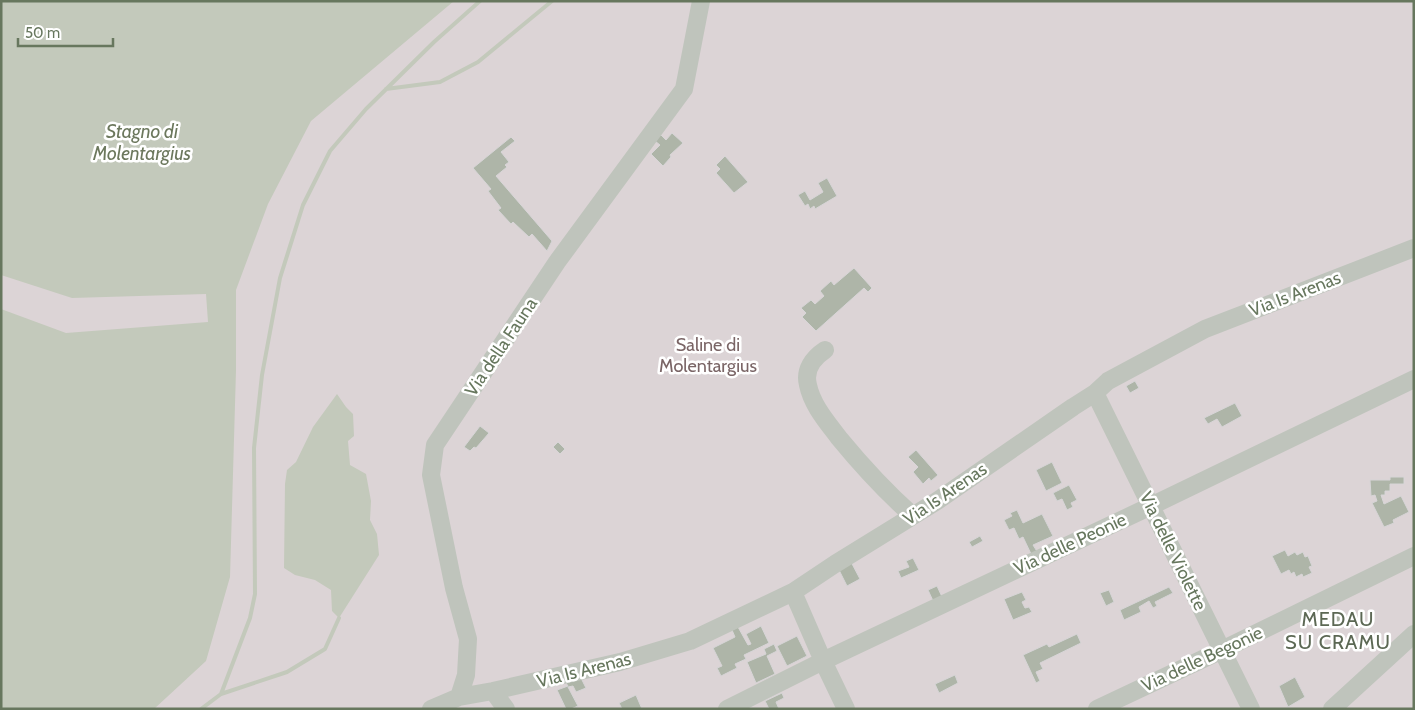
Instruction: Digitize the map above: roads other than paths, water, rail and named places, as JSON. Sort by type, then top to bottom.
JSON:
[{"type":"street","name":"Via della Fauna","points":[[459,697],[466,675],[468,639],[454,588],[431,475],[435,445],[557,262],[684,89],[701,1]]},
{"type":"street","name":"Via Is Arenas","points":[[459,697],[493,692],[620,662],[690,641],[793,592],[834,564],[937,501],[1073,406],[1095,393],[1108,381],[1205,329],[1414,248]]},
{"type":"street","points":[[825,350],[816,356],[808,369],[807,384],[814,402],[826,421],[851,452],[885,491],[913,516]]},
{"type":"street","name":"Via delle Peonie","points":[[726,709],[1414,379]]},
{"type":"street","name":"Via delle Violette","points":[[1095,393],[1251,709]]},
{"type":"street","name":"Via delle Begonie","points":[[1098,709],[1414,556]]},
{"type":"street","points":[[793,592],[846,709]]},
{"type":"street","points":[[1332,709],[1414,634]]},
{"type":"street","points":[[493,692],[506,709]]},
{"type":"street","points":[[431,709],[459,697]]},
{"type":"water","name":"Stagno di Molentargius","points":[[1,1],[454,1],[311,121],[268,204],[236,290],[236,370],[230,577],[206,661],[154,709],[1,709],[1,309],[66,333],[208,322],[206,294],[72,298],[1,275]]},
{"type":"water","points":[[337,394],[353,414],[354,436],[348,441],[350,465],[366,474],[371,501],[370,520],[377,534],[379,555],[339,618],[332,611],[331,590],[315,580],[295,575],[284,568],[285,484],[287,470],[296,462],[313,427]]},
{"type":"waterway","points":[[221,694],[250,618],[255,594],[254,448],[262,375],[280,278],[303,205],[330,151],[366,109],[434,42],[480,1]]},
{"type":"waterway","points":[[386,89],[440,82],[478,62],[552,1]]},
{"type":"waterway","points":[[201,709],[221,694],[287,672],[325,649],[339,618]]},
{"type":"district","name":"MEDAU SU CRAMU","points":[[1338,630]]},
{"type":"park label","name":"Saline di Molentargius","points":[[708,355]]}]
